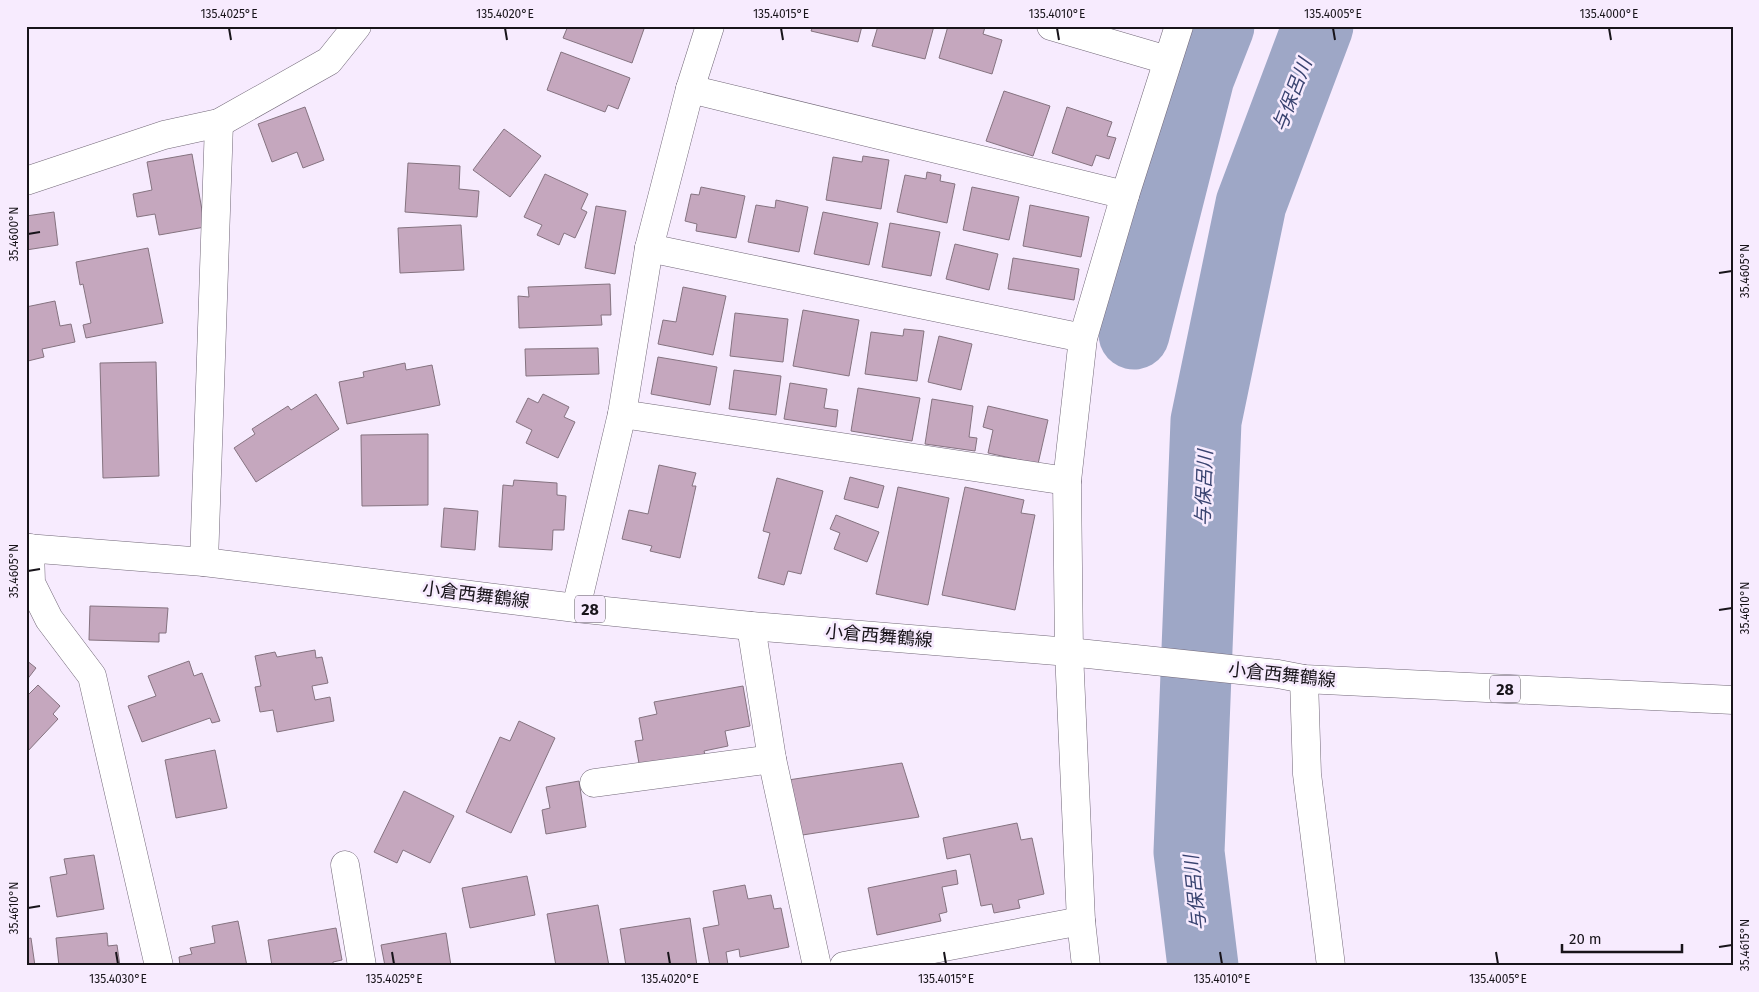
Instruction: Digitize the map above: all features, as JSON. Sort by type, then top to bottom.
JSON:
[{"type":"street","points":[[26,180],[164,135],[220,123],[329,60],[357,26]]},
{"type":"street","points":[[576,608],[622,414],[649,248],[690,89],[710,26]]},
{"type":"street","points":[[1051,26],[1168,60]]},
{"type":"street","points":[[1086,966],[1082,921],[1069,652],[1067,481],[1084,338],[1125,195],[1179,26]]},
{"type":"street","points":[[690,89],[1125,195]]},
{"type":"street","points":[[204,562],[220,123]]},
{"type":"street","points":[[649,248],[1084,338]]},
{"type":"street","points":[[622,414],[1067,481]]},
{"type":"street","points":[[28,548],[28,585],[49,618],[92,676],[159,966]]},
{"type":"street","name":"小倉西舞鶴線","points":[[28,548],[204,562],[576,608],[751,626],[1069,652],[1291,677],[1733,700]]},
{"type":"street","points":[[751,626],[772,759],[817,966]]},
{"type":"street","points":[[1291,677],[1307,774],[1331,966]]},
{"type":"street","points":[[594,783],[772,759]]},
{"type":"street","points":[[345,865],[362,966]]},
{"type":"street","points":[[856,965],[1082,921]]},
{"type":"building","points":[[568,26],[645,26],[632,63],[563,38]]},
{"type":"building","points":[[813,26],[862,26],[858,42],[811,31]]},
{"type":"building","points":[[878,26],[934,26],[925,59],[872,46]]},
{"type":"building","points":[[948,26],[985,27],[983,34],[1002,40],[992,74],[939,58]]},
{"type":"building","points":[[561,52],[630,78],[618,109],[608,105],[605,112],[547,90]]},
{"type":"building","points":[[1004,91],[1050,106],[1033,156],[986,141]]},
{"type":"building","points":[[305,107],[324,160],[303,168],[297,152],[272,162],[258,124]]},
{"type":"building","points":[[1067,107],[1112,122],[1107,136],[1116,138],[1109,159],[1096,155],[1092,166],[1052,153]]},
{"type":"building","points":[[504,129],[541,156],[510,197],[473,170]]},
{"type":"building","points":[[192,154],[205,227],[159,235],[155,214],[137,217],[133,194],[152,190],[147,162]]},
{"type":"building","points":[[863,156],[889,160],[881,209],[826,200],[833,157],[862,162]]},
{"type":"building","points":[[408,163],[460,166],[459,189],[479,191],[477,217],[405,212]]},
{"type":"building","points":[[927,172],[941,175],[940,181],[955,184],[947,223],[897,212],[905,175],[926,179]]},
{"type":"building","points":[[545,174],[588,194],[581,209],[587,212],[575,238],[564,233],[559,245],[537,235],[542,225],[524,217]]},
{"type":"building","points":[[701,187],[745,196],[736,238],[696,231],[697,224],[685,221],[691,194],[699,195]]},
{"type":"building","points":[[972,187],[1019,197],[1009,240],[963,230]]},
{"type":"building","points":[[776,200],[808,207],[799,252],[748,242],[756,205],[775,208]]},
{"type":"building","points":[[1030,205],[1089,217],[1081,257],[1023,246]]},
{"type":"building","points":[[596,206],[626,211],[615,274],[585,268]]},
{"type":"building","points":[[54,212],[58,245],[26,250],[26,216]]},
{"type":"building","points":[[823,212],[878,223],[869,265],[814,254]]},
{"type":"building","points":[[890,223],[940,232],[931,276],[882,267]]},
{"type":"building","points":[[461,225],[464,270],[400,273],[398,228]]},
{"type":"building","points":[[955,244],[998,254],[989,290],[946,279]]},
{"type":"building","points":[[148,248],[163,323],[86,338],[83,325],[91,323],[83,284],[80,285],[76,262]]},
{"type":"building","points":[[1013,258],[1079,269],[1074,300],[1008,289]]},
{"type":"building","points":[[610,284],[611,315],[601,315],[602,325],[519,328],[518,296],[529,297],[528,287]]},
{"type":"building","points":[[683,287],[726,296],[713,355],[658,344],[663,320],[676,322]]},
{"type":"building","points":[[55,301],[60,326],[71,324],[75,342],[42,349],[44,357],[28,361],[26,352],[26,307]]},
{"type":"building","points":[[803,310],[859,320],[849,376],[793,366]]},
{"type":"building","points":[[735,313],[788,319],[783,362],[730,356]]},
{"type":"building","points":[[904,329],[924,331],[917,381],[865,374],[871,332],[903,336]]},
{"type":"building","points":[[939,336],[972,344],[961,390],[928,382]]},
{"type":"building","points":[[598,348],[599,374],[526,376],[525,349]]},
{"type":"building","points":[[658,357],[717,367],[710,405],[651,394]]},
{"type":"building","points":[[156,362],[159,476],[103,478],[100,363]]},
{"type":"building","points":[[405,363],[406,370],[432,365],[440,405],[347,424],[339,382],[364,377],[363,372]]},
{"type":"building","points":[[734,370],[781,376],[776,415],[729,409]]},
{"type":"building","points":[[790,383],[827,389],[824,408],[838,410],[836,427],[784,419]]},
{"type":"building","points":[[858,388],[920,398],[912,441],[851,431]]},
{"type":"building","points":[[316,394],[339,429],[256,482],[234,448],[255,434],[252,429],[288,406],[291,410]]},
{"type":"building","points":[[543,394],[569,407],[564,417],[575,422],[558,458],[526,443],[532,430],[516,422],[528,398],[538,403]]},
{"type":"building","points":[[932,399],[973,406],[969,437],[977,438],[975,451],[925,444]]},
{"type":"building","points":[[988,406],[1048,420],[1038,464],[988,453],[993,430],[983,427]]},
{"type":"building","points":[[428,434],[428,505],[362,506],[361,435]]},
{"type":"building","points":[[26,441],[28,441],[28,485],[26,485]]},
{"type":"building","points":[[659,465],[696,473],[692,486],[696,486],[680,558],[650,551],[652,546],[622,539],[629,510],[648,514]]},
{"type":"building","points":[[850,477],[884,486],[878,508],[844,499]]},
{"type":"building","points":[[777,478],[823,491],[801,574],[788,571],[784,585],[758,578],[770,533],[763,531]]},
{"type":"building","points":[[514,480],[557,483],[557,495],[566,496],[564,530],[553,530],[552,550],[499,547],[503,485],[513,486]]},
{"type":"building","points":[[898,487],[949,498],[928,605],[876,594]]},
{"type":"building","points":[[965,487],[1024,500],[1021,513],[1035,515],[1015,610],[942,595]]},
{"type":"building","points":[[444,508],[478,511],[475,550],[441,547]]},
{"type":"building","points":[[836,515],[879,532],[867,562],[834,549],[840,533],[830,529]]},
{"type":"building","points":[[90,606],[168,608],[166,633],[159,633],[159,642],[89,640]]},
{"type":"building","points":[[315,650],[316,658],[322,657],[328,683],[312,686],[315,700],[330,697],[334,721],[277,732],[273,710],[260,712],[255,687],[261,686],[255,656],[275,652],[277,657]]},
{"type":"building","points":[[26,660],[36,668],[26,681]]},
{"type":"building","points":[[189,661],[194,676],[202,673],[220,721],[212,723],[210,718],[142,742],[128,706],[156,696],[148,676]]},
{"type":"building","points":[[38,685],[60,706],[53,714],[58,719],[26,753],[26,697]]},
{"type":"building","points":[[743,686],[750,726],[725,731],[728,746],[704,751],[706,758],[640,769],[635,741],[643,740],[639,718],[657,714],[654,702]]},
{"type":"building","points":[[519,721],[555,738],[511,833],[466,812],[500,737],[510,741]]},
{"type":"building","points":[[215,750],[227,808],[176,818],[165,760]]},
{"type":"building","points":[[902,763],[919,817],[796,836],[788,780]]},
{"type":"building","points":[[579,781],[586,827],[546,834],[542,810],[550,808],[546,787]]},
{"type":"building","points":[[404,791],[454,816],[430,863],[403,850],[397,863],[374,852]]},
{"type":"building","points":[[1017,823],[1021,840],[1032,838],[1044,894],[1018,900],[1020,908],[994,913],[992,904],[981,906],[970,854],[947,859],[943,838]]},
{"type":"building","points":[[94,855],[104,909],[57,917],[50,877],[67,874],[64,859]]},
{"type":"building","points":[[956,870],[958,884],[942,887],[947,912],[939,914],[941,921],[877,935],[868,888]]},
{"type":"building","points":[[527,876],[535,915],[470,928],[462,888]]},
{"type":"building","points":[[745,885],[748,899],[771,895],[774,909],[781,908],[789,947],[740,957],[739,949],[726,952],[728,965],[710,966],[703,928],[719,925],[713,891]]},
{"type":"building","points":[[598,905],[609,966],[556,966],[547,914]]},
{"type":"building","points":[[690,918],[697,966],[626,966],[620,929]]},
{"type":"building","points":[[238,921],[247,966],[180,966],[179,957],[192,954],[190,948],[215,943],[212,926]]},
{"type":"building","points":[[336,928],[342,960],[333,962],[333,966],[272,966],[268,940]]},
{"type":"building","points":[[107,933],[108,946],[117,945],[120,966],[59,966],[56,938]]},
{"type":"building","points":[[446,933],[451,966],[385,966],[381,945]]},
{"type":"building","points":[[31,938],[35,966],[26,966],[26,939]]},
{"type":"waterway","points":[[1134,334],[1199,77],[1219,26]]},
{"type":"waterway","name":"与保呂川","points":[[1203,966],[1189,852],[1206,421],[1251,204],[1318,26]]}]
